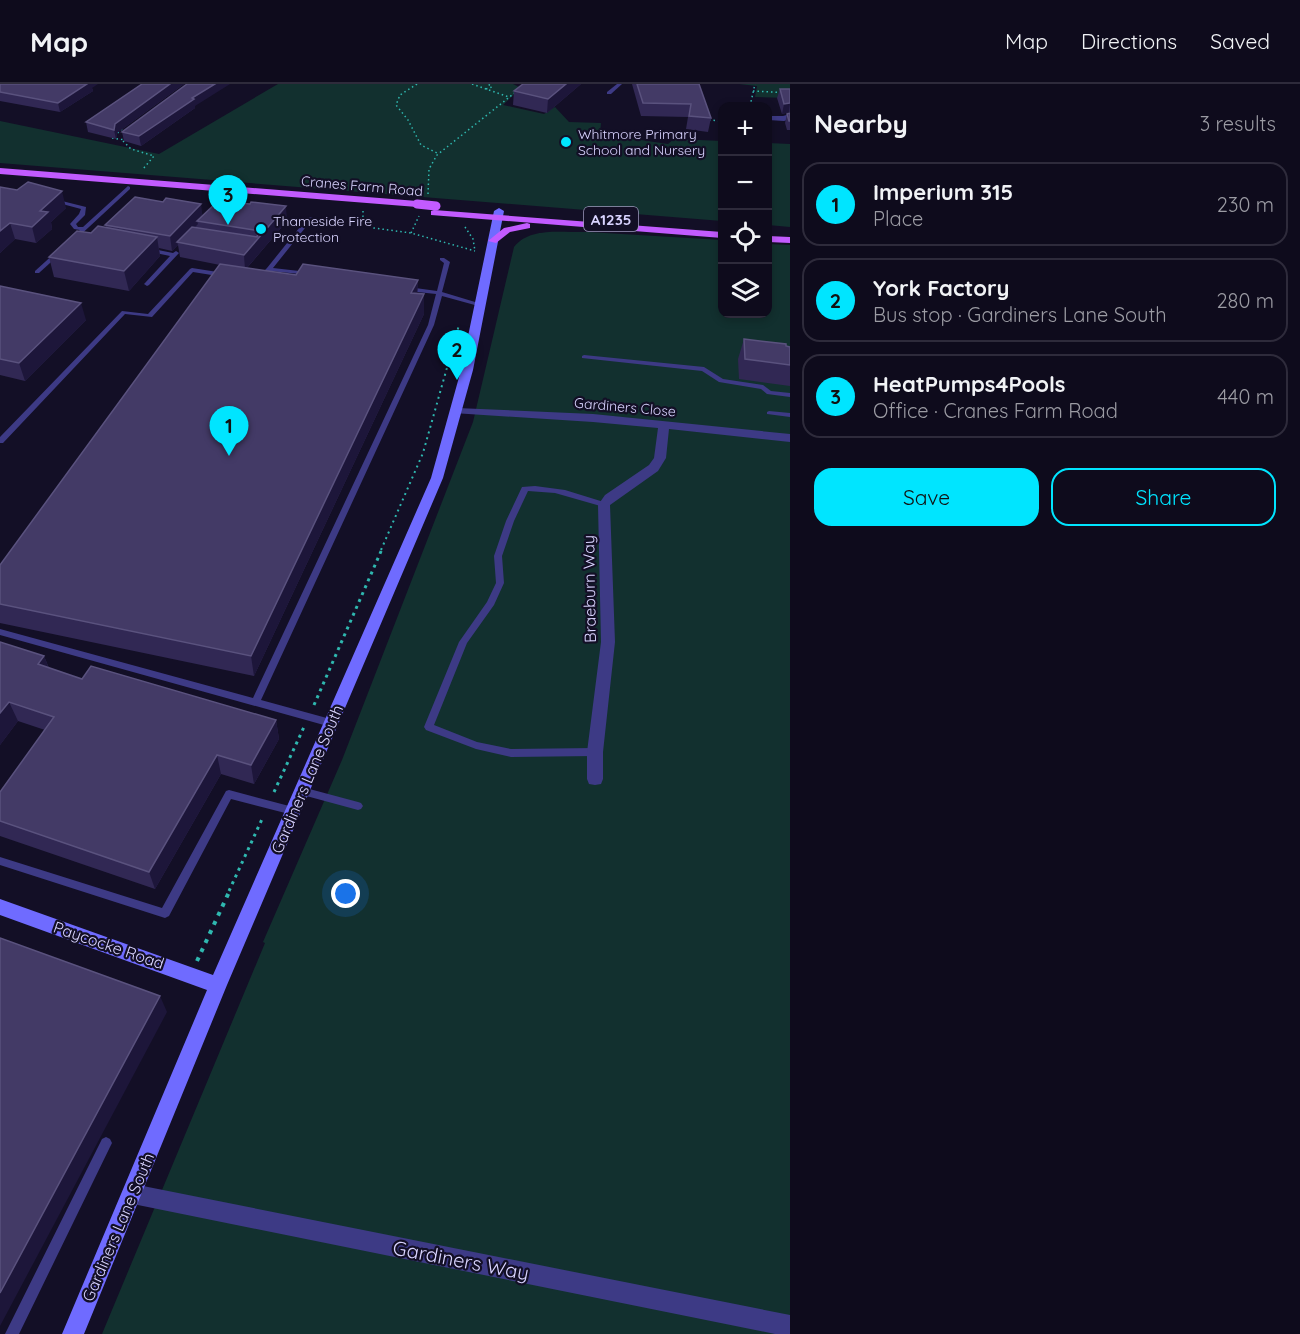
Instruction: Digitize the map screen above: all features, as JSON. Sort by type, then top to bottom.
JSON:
[{"type":"main road","name":"Cranes Farm Road","points":[[0,171],[131,185],[718,235]]},
{"type":"main road","name":"Cranes Farm Road","points":[[0,178],[131,185]]},
{"type":"main road","name":"Cranes Farm Road","points":[[498,215],[718,228]]},
{"type":"main road","name":"A1235","points":[[494,241],[507,230],[526,226],[629,228]]},
{"type":"main road","points":[[772,231],[790,233]]},
{"type":"main road","points":[[772,239],[790,240]]},
{"type":"street","points":[[772,118],[784,119],[790,116]]},
{"type":"street","name":"Gardiners Lane South","points":[[73,1334],[218,985],[437,478],[457,411],[482,305],[498,215]]},
{"type":"street","name":"Gardiners Close","points":[[457,411],[593,418],[790,438]]},
{"type":"street","points":[[604,505],[609,498],[654,468],[660,458],[664,426]]},
{"type":"street","name":"Braeburn Way","points":[[595,779],[595,752],[608,642],[604,505]]},
{"type":"street","name":"Paycocke Road","points":[[0,907],[218,985]]},
{"type":"street","name":"Gardiners Way","points":[[133,1194],[790,1326]]},
{"type":"lane","points":[[609,93],[620,84]]},
{"type":"lane","points":[[69,243],[131,185]]},
{"type":"lane","points":[[45,199],[84,208],[82,215],[73,224],[76,228],[84,229]]},
{"type":"lane","points":[[113,203],[122,205]]},
{"type":"lane","points":[[250,279],[259,280],[310,218]]},
{"type":"lane","points":[[147,284],[183,246]]},
{"type":"lane","points":[[141,249],[175,255]]},
{"type":"lane","points":[[38,272],[61,251]]},
{"type":"lane","points":[[255,703],[430,325],[447,262],[442,260]]},
{"type":"lane","points":[[269,269],[320,276]]},
{"type":"lane","points":[[0,441],[124,312],[150,316],[192,270],[231,276]]},
{"type":"lane","points":[[403,288],[439,293],[482,305]]},
{"type":"lane","points":[[584,357],[704,369],[721,381],[763,387],[769,393],[790,395]]},
{"type":"lane","points":[[769,413],[790,415]]},
{"type":"lane","points":[[595,752],[511,753],[476,745],[429,727],[463,642],[492,603],[500,583],[498,556],[510,520],[525,489],[558,491],[604,505]]},
{"type":"lane","points":[[0,632],[331,723]]},
{"type":"lane","points":[[302,792],[358,806]]},
{"type":"lane","points":[[0,861],[165,913],[230,794],[293,812]]},
{"type":"lane","points":[[12,1334],[106,1143]]},
{"type":"path","points":[[417,84],[400,95],[396,105],[409,121],[413,136],[420,146],[439,154]]},
{"type":"path","points":[[472,84],[508,97]]},
{"type":"path","points":[[486,89],[492,87],[488,84]]},
{"type":"path","points":[[751,102],[755,84]]},
{"type":"path","points":[[428,195],[429,170],[432,162],[521,88]]},
{"type":"path","points":[[753,91],[790,93]]},
{"type":"path","points":[[704,119],[718,120]]},
{"type":"path","points":[[125,126],[112,138],[122,140],[131,149],[154,156],[131,185]]},
{"type":"path","points":[[122,140],[130,136]]},
{"type":"path","points":[[411,233],[417,210]]},
{"type":"path","points":[[363,211],[363,221],[367,225],[394,232],[411,233],[475,251]]},
{"type":"path","points":[[473,239],[475,251],[473,261]]},
{"type":"path","points":[[192,974],[308,717],[423,453],[466,300]]},
{"type":"green space","points":[[278,84],[513,84],[521,88],[503,105],[544,114],[555,107],[569,122],[601,123],[600,134],[668,144],[674,139],[718,141],[718,221],[0,163],[0,121],[159,154]]},
{"type":"green space","points":[[739,84],[790,84],[790,98],[755,97],[757,86]]},
{"type":"green space","points":[[772,143],[790,144],[790,227],[772,225]]},
{"type":"green space","points":[[558,232],[718,240],[718,318],[772,318],[772,244],[790,245],[790,1334],[102,1334],[265,943],[263,942],[342,760],[473,422],[514,247],[529,236]]},
{"type":"building","points":[[0,84],[87,84],[58,103],[0,92]]},
{"type":"building","points":[[142,84],[170,84],[115,124],[114,130],[86,122]]},
{"type":"building","points":[[187,84],[215,84],[139,136],[122,132]]},
{"type":"building","points":[[523,84],[566,84],[548,99],[514,91]]},
{"type":"building","points":[[637,84],[699,84],[711,118],[689,116],[691,104],[643,103]]},
{"type":"building","points":[[780,89],[790,89],[790,103],[784,104]]},
{"type":"building","points":[[28,182],[62,191],[40,211],[48,212],[32,227],[10,223],[0,231],[0,187],[17,190]]},
{"type":"building","points":[[135,197],[163,202],[166,198],[201,204],[170,236],[105,225]]},
{"type":"building","points":[[218,201],[286,206],[244,255],[177,242],[192,227],[257,237],[258,233],[254,230],[197,221]]},
{"type":"building","points":[[98,226],[157,237],[124,271],[49,257],[77,231],[91,233]]},
{"type":"building","points":[[220,264],[296,275],[303,264],[418,280],[411,293],[424,294],[251,656],[0,604],[0,565]]},
{"type":"building","points":[[0,286],[81,303],[19,363],[0,359]]},
{"type":"building","points":[[744,339],[786,344],[790,347],[790,365],[745,359]]},
{"type":"building","points":[[0,642],[44,656],[38,664],[82,679],[91,666],[276,720],[251,765],[217,755],[149,872],[0,821],[0,792],[54,717],[9,702],[0,713]]},
{"type":"building","points":[[0,938],[160,996],[0,1293]]},
{"type":"place","name":"Whitmore Primary School and Nursery","points":[[566,142]]},
{"type":"place","name":"HeatPumps4Pools","points":[[228,225]]},
{"type":"place","name":"Thameside Fire Protection","points":[[261,229]]},
{"type":"place","name":"York Factory","points":[[457,380]]},
{"type":"place","name":"Imperium 315","points":[[229,456]]}]
